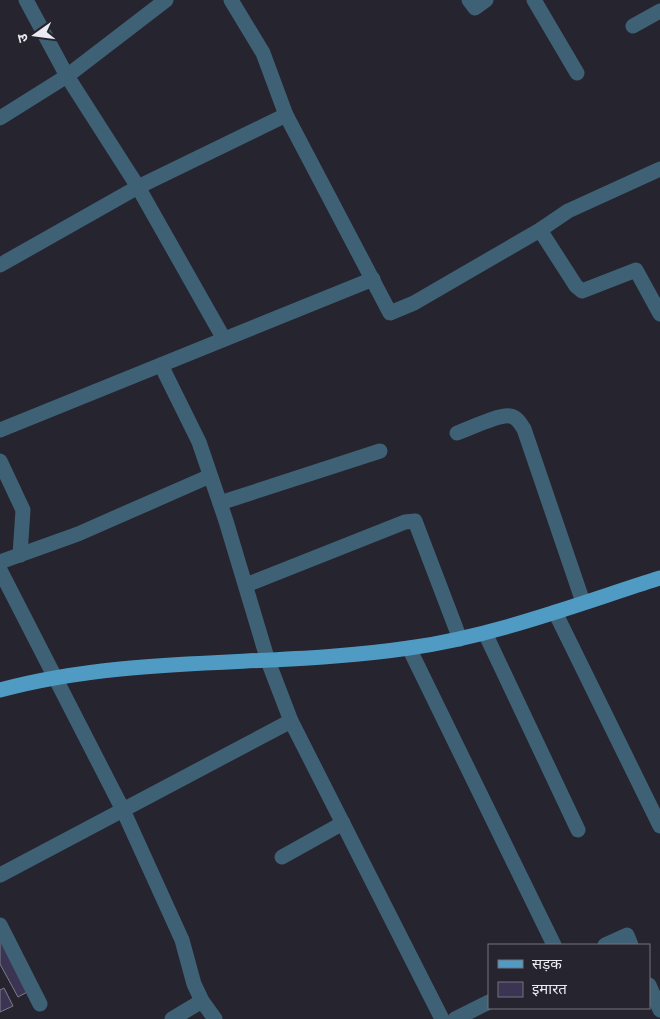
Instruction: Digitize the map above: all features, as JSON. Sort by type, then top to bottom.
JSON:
[{"type":"main road","points":[[0,690],[57,678],[163,666],[268,661],[410,648],[485,632],[555,612],[660,578]]},
{"type":"street","points":[[26,0],[67,76],[138,187],[224,339]]},
{"type":"street","points":[[0,118],[67,76],[166,0]]},
{"type":"street","points":[[231,0],[263,53],[286,115],[388,311],[392,313],[414,303],[540,230],[568,211],[660,168]]},
{"type":"street","points":[[469,0],[475,8],[486,0]]},
{"type":"street","points":[[534,0],[577,73]]},
{"type":"street","points":[[632,26],[660,11]]},
{"type":"street","points":[[0,265],[138,187],[286,115]]},
{"type":"street","points":[[540,230],[576,286],[582,291],[636,270],[659,310]]},
{"type":"street","points":[[0,430],[373,279]]},
{"type":"street","points":[[161,365],[199,442],[246,585],[268,661],[292,721],[442,1019]]},
{"type":"street","points":[[457,433],[502,416],[518,419],[524,429],[583,602]]},
{"type":"street","points":[[220,503],[380,452]]},
{"type":"street","points":[[0,461],[23,510],[20,555]]},
{"type":"street","points":[[0,562],[78,534],[210,476]]},
{"type":"street","points":[[246,585],[405,522],[414,521],[460,638]]},
{"type":"street","points":[[0,570],[123,810],[182,940],[194,984],[202,1001],[215,1019]]},
{"type":"street","points":[[555,612],[660,826]]},
{"type":"street","points":[[485,632],[578,830]]},
{"type":"street","points":[[410,648],[554,944]]},
{"type":"street","points":[[0,875],[292,721]]},
{"type":"street","points":[[282,857],[344,823]]},
{"type":"street","points":[[0,925],[40,1004]]},
{"type":"street","points":[[607,944],[627,935],[631,944]]},
{"type":"street","points":[[650,987],[660,1010]]},
{"type":"street","points":[[172,1019],[202,1001]]},
{"type":"street","points":[[455,1019],[488,1002]]},
{"type":"building","points":[[0,937],[29,991],[18,997],[0,964]]},
{"type":"building","points":[[4,988],[13,1006],[0,1012],[0,990]]}]
